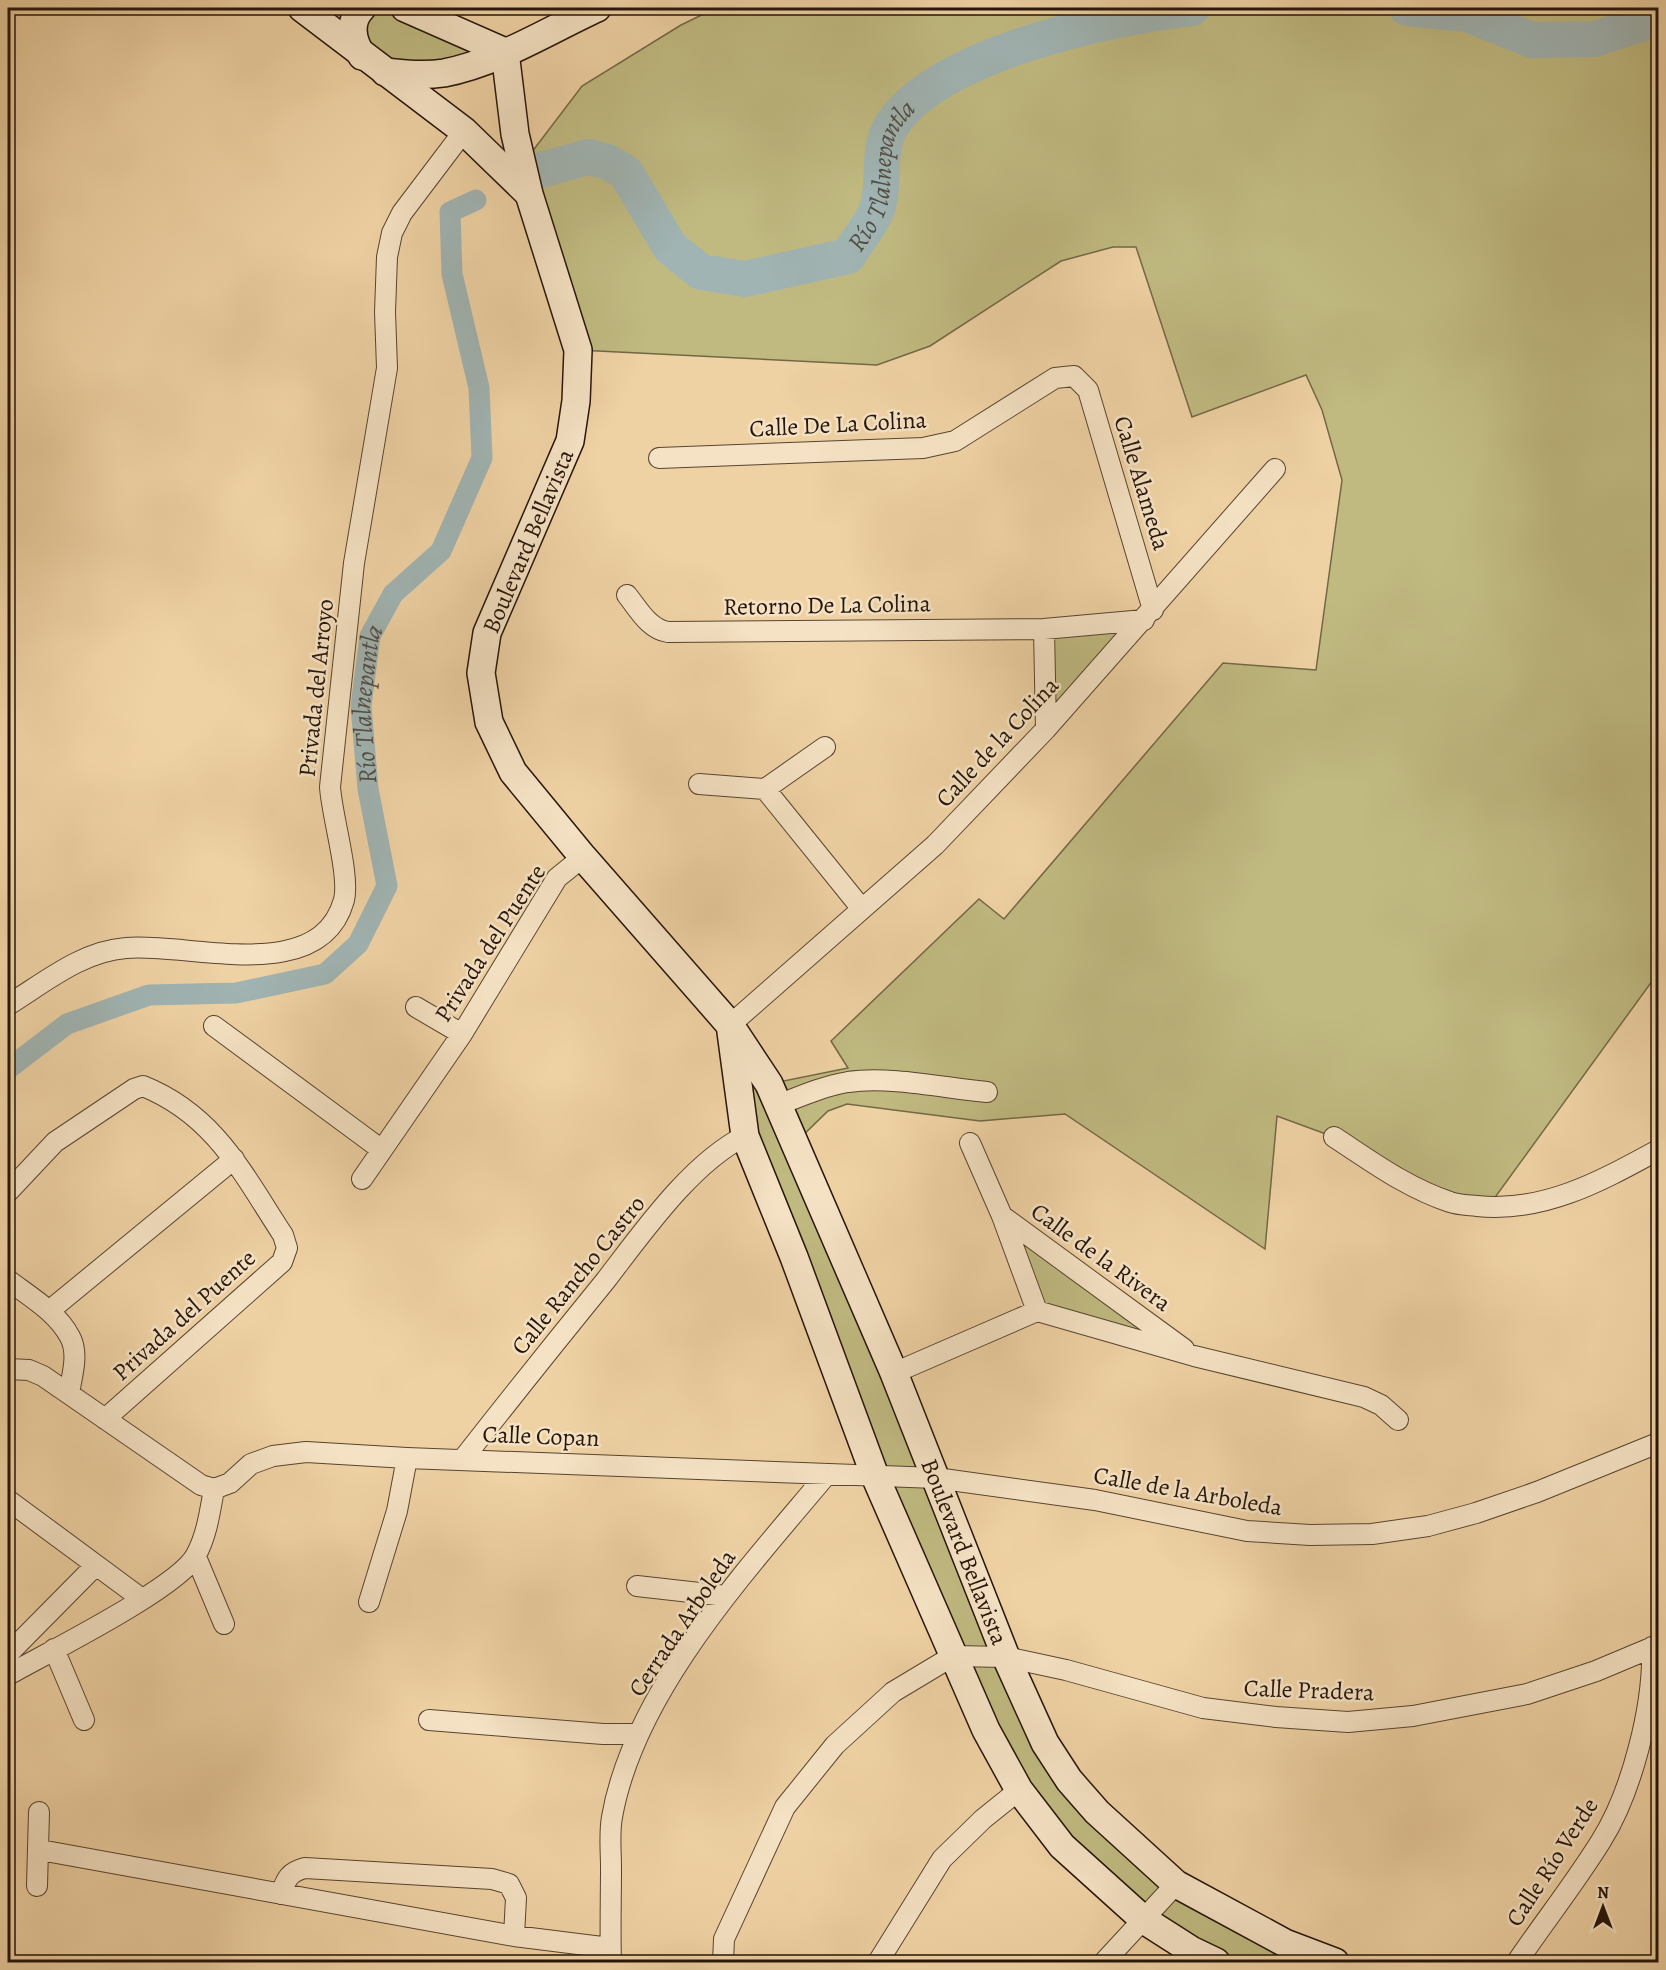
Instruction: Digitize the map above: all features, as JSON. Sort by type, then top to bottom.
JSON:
[{"type":"main road","name":"Boulevard Bellavista","points":[[302,8],[362,56],[464,131],[526,188]]},
{"type":"main road","points":[[362,8],[353,21],[353,37],[362,56]]},
{"type":"main road","points":[[385,72],[420,75],[445,73],[505,52],[597,8]]},
{"type":"main road","points":[[419,10],[505,52]]},
{"type":"main road","name":"Boulevard Bellavista","points":[[505,52],[515,134],[526,188],[578,350],[576,401],[570,441],[487,633],[482,673],[489,722],[513,772],[583,857],[730,1025],[769,1084],[894,1373],[1006,1657],[1044,1743],[1069,1780],[1097,1812],[1176,1884],[1285,1943],[1335,1962]]},
{"type":"main road","name":"Boulevard Bellavista","points":[[730,1025],[745,1136],[875,1476],[986,1730],[1019,1790],[1062,1846],[1144,1920],[1191,1950],[1216,1962]]},
{"type":"street","name":"Privada del Arroyo","points":[[8,1005],[88,956],[126,948],[273,955],[310,943],[333,926],[344,898],[342,864],[332,812],[330,787],[354,563],[387,368],[385,312],[387,257],[392,233],[402,213],[464,131]]},
{"type":"street","name":"Calle De La Colina","points":[[659,458],[923,448],[955,441],[1055,378],[1074,376]]},
{"type":"street","name":"Calle Alameda","points":[[1074,376],[1088,390],[1149,615]]},
{"type":"street","name":"Calle de la Colina","points":[[730,1025],[934,845],[1046,729],[1149,615],[1275,469]]},
{"type":"street","name":"Retorno De La Colina","points":[[627,595],[651,625],[657,630],[669,632],[1044,629],[1149,615]]},
{"type":"street","points":[[1044,629],[1046,729]]},
{"type":"street","points":[[699,784],[765,789],[825,747]]},
{"type":"street","points":[[765,789],[862,909]]},
{"type":"street","name":"Privada del Puente","points":[[362,1179],[462,1034],[557,878],[583,857]]},
{"type":"street","points":[[416,1007],[462,1034]]},
{"type":"street","points":[[214,1026],[382,1150]]},
{"type":"street","points":[[778,1105],[849,1082],[875,1081],[987,1092]]},
{"type":"street","name":"Privada del Puente","points":[[8,1192],[55,1142],[134,1089],[143,1086],[187,1111],[210,1129],[234,1159],[283,1235],[287,1248],[282,1262],[105,1419]]},
{"type":"street","name":"Calle Rancho Castro","points":[[463,1459],[649,1225],[705,1162],[724,1147],[745,1136]]},
{"type":"street","points":[[1334,1137],[1400,1180],[1451,1203],[1488,1207],[1517,1207],[1553,1200],[1594,1185],[1659,1150]]},
{"type":"street","points":[[970,1143],[1002,1216]]},
{"type":"street","points":[[49,1311],[234,1159]]},
{"type":"street","name":"Calle de la Rivera","points":[[1002,1216],[1037,1311],[1194,1356],[1364,1397],[1381,1405],[1398,1420]]},
{"type":"street","name":"Calle de la Rivera","points":[[1002,1216],[1194,1356]]},
{"type":"street","points":[[8,1280],[49,1311],[71,1337],[74,1366],[69,1393]]},
{"type":"street","points":[[894,1373],[1037,1311]]},
{"type":"street","points":[[8,1675],[142,1599],[183,1572],[196,1557],[208,1524],[214,1489],[201,1485],[43,1376],[10,1365]]},
{"type":"street","name":"Calle de la Arboleda","points":[[875,1476],[936,1478],[1095,1500],[1247,1531],[1310,1535],[1372,1534],[1428,1526],[1476,1513],[1659,1443]]},
{"type":"street","name":"Calle Copan","points":[[214,1489],[230,1483],[251,1464],[273,1456],[306,1452],[875,1476]]},
{"type":"street","points":[[369,1602],[397,1511],[407,1458]]},
{"type":"street","name":"Cerrada Arboleda","points":[[611,1955],[612,1819],[623,1775],[639,1734],[674,1672],[726,1596],[827,1474]]},
{"type":"street","points":[[8,1500],[142,1599]]},
{"type":"street","points":[[196,1557],[224,1624]]},
{"type":"street","points":[[8,1654],[96,1565]]},
{"type":"street","points":[[637,1586],[726,1596]]},
{"type":"street","name":"Calle Pradera","points":[[953,1656],[1006,1657],[1066,1670],[1203,1708],[1276,1717],[1348,1722],[1413,1716],[1527,1694],[1596,1671],[1655,1646]]},
{"type":"street","name":"Calle Río Verde","points":[[1517,1962],[1602,1840],[1620,1803],[1650,1704],[1655,1646]]},
{"type":"street","points":[[54,1649],[84,1720]]},
{"type":"street","points":[[723,1962],[724,1939],[785,1807],[835,1745],[892,1692],[953,1656]]},
{"type":"street","points":[[429,1720],[603,1734],[639,1734]]},
{"type":"street","points":[[878,1962],[942,1859],[983,1819],[1019,1790]]},
{"type":"street","points":[[37,1886],[40,1850],[39,1812]]},
{"type":"street","points":[[40,1850],[611,1955]]},
{"type":"street","points":[[281,1894],[287,1878],[294,1870],[305,1868],[492,1879],[509,1884],[516,1898],[514,1936]]},
{"type":"street","points":[[1104,1962],[1176,1884]]},
{"type":"shaded area","points":[[302,8],[405,8],[505,52],[385,72]]},
{"type":"shaded area","points":[[716,8],[1658,8],[1658,973],[1488,1207],[1451,1203],[1334,1137],[1277,1116],[1265,1249],[1065,1114],[980,1121],[847,1104],[828,1111],[794,1144],[1045,1743],[1141,1853],[1335,1962],[1216,1962],[1191,1950],[1019,1790],[745,1136],[730,1025],[769,1084],[848,1068],[831,1041],[979,899],[1004,919],[1223,663],[1316,670],[1342,480],[1322,410],[1306,375],[1192,417],[1136,247],[1113,247],[1061,261],[930,346],[877,365],[578,350],[522,165],[582,86],[681,25]]},
{"type":"shaded area","points":[[1144,620],[1046,729],[1044,629]]},
{"type":"shaded area","points":[[1002,1216],[1194,1356],[1037,1311]]},
{"type":"waterway","name":"Río Tlalnepantla","points":[[544,169],[588,157],[608,162],[626,173],[670,247],[701,272],[745,279],[848,256],[877,209],[881,191],[883,150],[888,132],[909,105],[941,81],[980,61],[1025,44],[1116,20],[1192,8]]},
{"type":"waterway","name":"Río Tlalnepantla","points":[[1407,8],[1467,14],[1532,40],[1595,39],[1653,20],[1658,16]]},
{"type":"waterway","name":"Río Tlalnepantla","points":[[8,1069],[67,1024],[149,995],[236,993],[325,974],[358,944],[387,886],[368,789],[361,706],[370,636],[393,594],[441,551],[482,458],[479,388],[452,274],[450,212],[476,200]]}]
